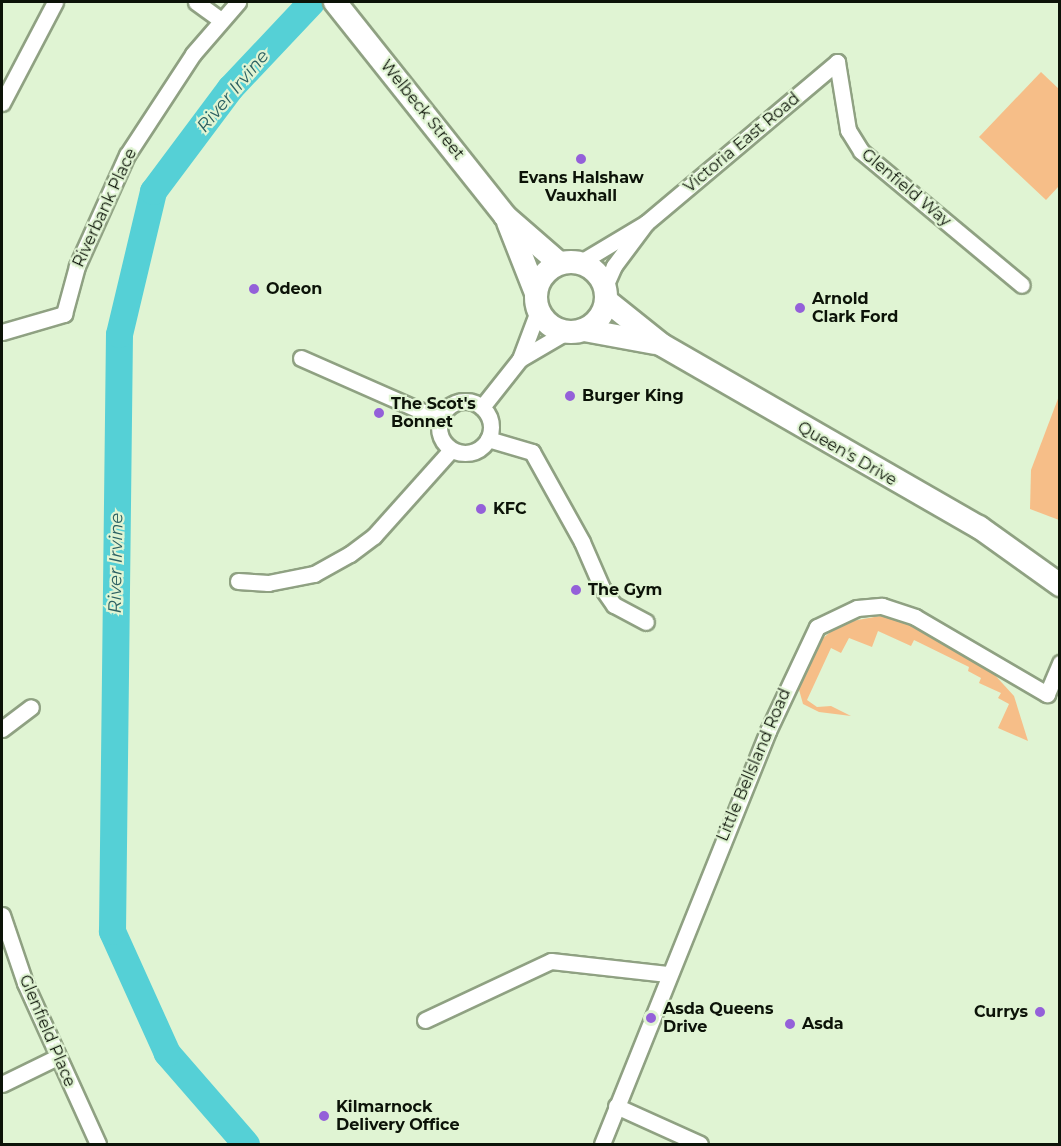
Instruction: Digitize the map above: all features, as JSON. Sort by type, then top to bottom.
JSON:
[{"type":"main road","name":"Welbeck Street","points":[[336,3],[506,216],[570,263]]},
{"type":"main road","name":"Welbeck Street","points":[[506,216],[537,302]]},
{"type":"main road","points":[[570,263],[596,272],[606,294],[600,319],[575,331],[554,328],[537,302],[543,275],[570,263]]},
{"type":"main road","name":"Queen's Drive","points":[[606,294],[662,345],[979,526],[1059,585]]},
{"type":"main road","name":"Queen's Drive","points":[[575,331],[662,345]]},
{"type":"main road","name":"Queen's Drive","points":[[1031,564],[1059,572]]},
{"type":"street","points":[[2,103],[56,2]]},
{"type":"street","points":[[196,2],[221,20]]},
{"type":"street","name":"Riverbank Place","points":[[2,332],[64,314],[77,266],[127,155],[193,54],[238,2]]},
{"type":"street","name":"Victoria East Road","points":[[570,263],[646,223],[837,62]]},
{"type":"street","name":"Glenfield Way","points":[[837,62],[848,130],[861,152],[1022,285]]},
{"type":"street","name":"Victoria East Road","points":[[606,294],[614,266],[646,223]]},
{"type":"street","points":[[482,407],[520,359],[537,302]]},
{"type":"street","points":[[520,359],[575,331]]},
{"type":"street","points":[[301,358],[439,419]]},
{"type":"street","points":[[439,419],[458,402],[482,407]]},
{"type":"street","points":[[439,419],[440,436],[451,450],[468,453],[488,438],[490,422],[482,407]]},
{"type":"street","points":[[488,438],[532,452],[582,542],[602,588],[614,605],[646,622]]},
{"type":"street","points":[[238,581],[268,583],[314,574],[350,554],[374,536],[451,450]]},
{"type":"street","name":"Little Bellsland Road","points":[[602,1144],[667,974],[768,731],[817,627],[857,608],[882,606],[915,617],[1053,691]]},
{"type":"street","points":[[1053,691],[1059,663]]},
{"type":"street","points":[[2,729],[31,707]]},
{"type":"street","name":"Glenfield Place","points":[[2,917],[57,1057],[98,1144]]},
{"type":"street","points":[[425,1020],[551,961],[667,974]]},
{"type":"street","points":[[2,1084],[57,1057]]},
{"type":"street","points":[[616,1106],[699,1144]]},
{"type":"shaded area","points":[[1041,72],[1060,90],[1059,186],[1046,200],[979,137]]},
{"type":"shaded area","points":[[1059,396],[1059,520],[1030,509],[1031,470]]},
{"type":"shaded area","points":[[880,616],[904,622],[993,673],[1014,696],[1028,741],[998,728],[1009,704],[998,698],[1001,693],[979,683],[981,678],[968,671],[969,667],[914,640],[911,646],[878,631],[872,647],[849,638],[841,653],[831,648],[807,700],[817,707],[831,706],[851,716],[819,712],[803,704],[798,686],[822,639],[841,623]]},
{"type":"waterway","name":"River Irvine","points":[[246,1144],[167,1053],[112,931],[119,334],[153,191],[230,88],[311,2]]},
{"type":"place","name":"Evans Halshaw Vauxhall","points":[[581,159]]},
{"type":"place","name":"Odeon","points":[[254,289]]},
{"type":"place","name":"Arnold Clark Ford","points":[[800,308]]},
{"type":"place","name":"Burger King","points":[[570,396]]},
{"type":"place","name":"The Scot's Bonnet","points":[[379,413]]},
{"type":"place","name":"KFC","points":[[481,509]]},
{"type":"place","name":"The Gym","points":[[576,590]]},
{"type":"place","name":"Currys","points":[[1040,1012]]},
{"type":"place","name":"Asda Queens Drive","points":[[651,1018]]},
{"type":"place","name":"Asda","points":[[790,1024]]},
{"type":"place","name":"Kilmarnock Delivery Office","points":[[324,1116]]}]
